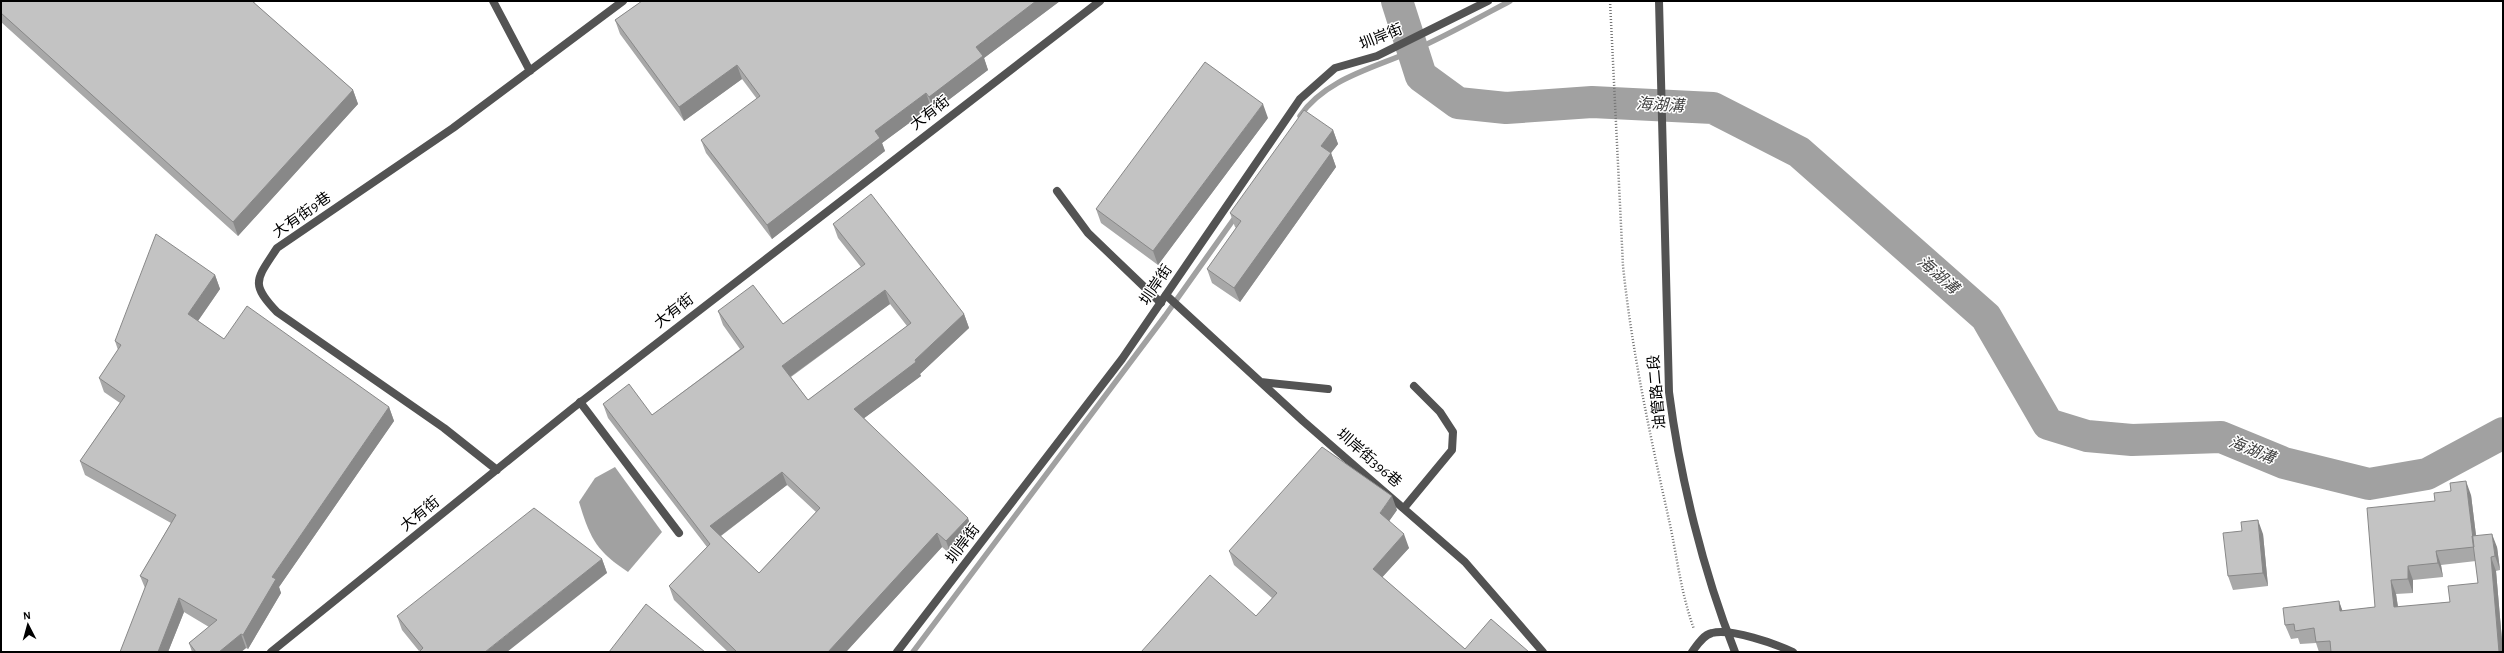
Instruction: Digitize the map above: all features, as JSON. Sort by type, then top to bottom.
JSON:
[{"type":"street","points":[[493,1],[530,71]]},
{"type":"street","name":"大有街9巷","points":[[497,470],[444,428],[277,312],[260,294],[259,275],[277,248],[452,128],[623,1]]},
{"type":"street","name":"大有街","points":[[271,652],[580,402],[1100,1]]},
{"type":"street","name":"圳岸街","points":[[897,652],[1122,359],[1300,99],[1335,68],[1377,56],[1488,1]]},
{"type":"street","name":"油管路二段","points":[[1659,1],[1670,399],[1685,488],[1728,633],[1736,652]]},
{"type":"street","points":[[1057,191],[1088,233],[1161,303]]},
{"type":"street","name":"圳岸街396巷","points":[[1166,295],[1261,382],[1465,562],[1543,652]]},
{"type":"street","points":[[1261,382],[1328,389]]},
{"type":"street","points":[[1404,508],[1452,450],[1453,432],[1440,412],[1414,386]]},
{"type":"street","points":[[580,402],[678,533]]},
{"type":"street","points":[[1692,652],[1699,642],[1712,633],[1728,633],[1773,642],[1793,652]]},
{"type":"path","points":[[1610,1],[1623,266],[1638,378],[1680,570],[1686,608],[1699,642]]},
{"type":"shaded area","points":[[615,467],[662,532],[628,572],[608,557],[596,543],[587,525],[579,502],[595,478]]},
{"type":"building","points":[[1,1],[252,1],[353,90],[233,222],[1,13]]},
{"type":"building","points":[[642,1],[1036,1],[976,47],[983,56],[929,97],[926,93],[875,131],[880,138],[767,225],[701,140],[760,96],[737,65],[679,107],[615,20]]},
{"type":"building","points":[[1205,62],[1263,104],[1153,251],[1096,209]]},
{"type":"building","points":[[1304,110],[1333,130],[1321,146],[1331,153],[1234,288],[1207,269],[1241,221],[1230,213]]},
{"type":"building","points":[[871,194],[964,314],[915,360],[916,362],[854,409],[968,518],[946,541],[937,533],[828,652],[737,652],[669,586],[710,544],[603,404],[629,384],[652,415],[744,347],[718,311],[753,285],[783,324],[865,264],[833,224]],"holes":[[[885,290],[911,323],[808,400],[782,366]],[[782,472],[820,508],[759,573],[710,526]]]},
{"type":"building","points":[[156,234],[215,275],[188,314],[224,339],[247,306],[389,407],[272,577],[276,579],[243,635],[241,634],[219,652],[196,652],[189,643],[217,620],[179,598],[158,652],[120,652],[148,580],[140,576],[176,515],[80,461],[125,396],[99,378],[121,345],[115,341]]},
{"type":"building","points":[[1322,447],[1392,496],[1380,513],[1404,534],[1373,569],[1465,649],[1491,619],[1529,652],[1141,652],[1210,575],[1256,616],[1277,593],[1229,551]]},
{"type":"building","points":[[2466,481],[2473,536],[2492,534],[2495,556],[2491,557],[2499,652],[2331,652],[2330,641],[2316,642],[2314,628],[2295,631],[2294,624],[2285,625],[2283,608],[2339,601],[2340,611],[2375,607],[2367,508],[2435,501],[2434,493],[2451,491],[2450,483]],"holes":[[[2473,547],[2478,583],[2448,586],[2450,602],[2394,607],[2391,580],[2408,579],[2408,566],[2438,563],[2436,551]]]},
{"type":"building","points":[[534,508],[602,559],[485,652],[419,652],[423,648],[397,616]]},
{"type":"building","points":[[2258,520],[2263,573],[2228,576],[2223,533],[2242,531],[2241,522]]},
{"type":"building","points":[[646,604],[705,652],[609,652]]},
{"type":"waterway","name":"海湖溝","points":[[1397,1],[1421,76],[1458,103],[1506,108],[1592,102],[1713,108],[1799,152],[1986,317],[2048,424],[2087,436],[2132,440],[2221,437],[2284,463],[2369,484],[2427,474],[2503,433]]},
{"type":"waterway","points":[[1300,116],[1310,103],[1336,84],[1366,69],[1425,45],[1510,1]]},
{"type":"waterway","points":[[913,652],[1165,316],[1236,216]]}]
